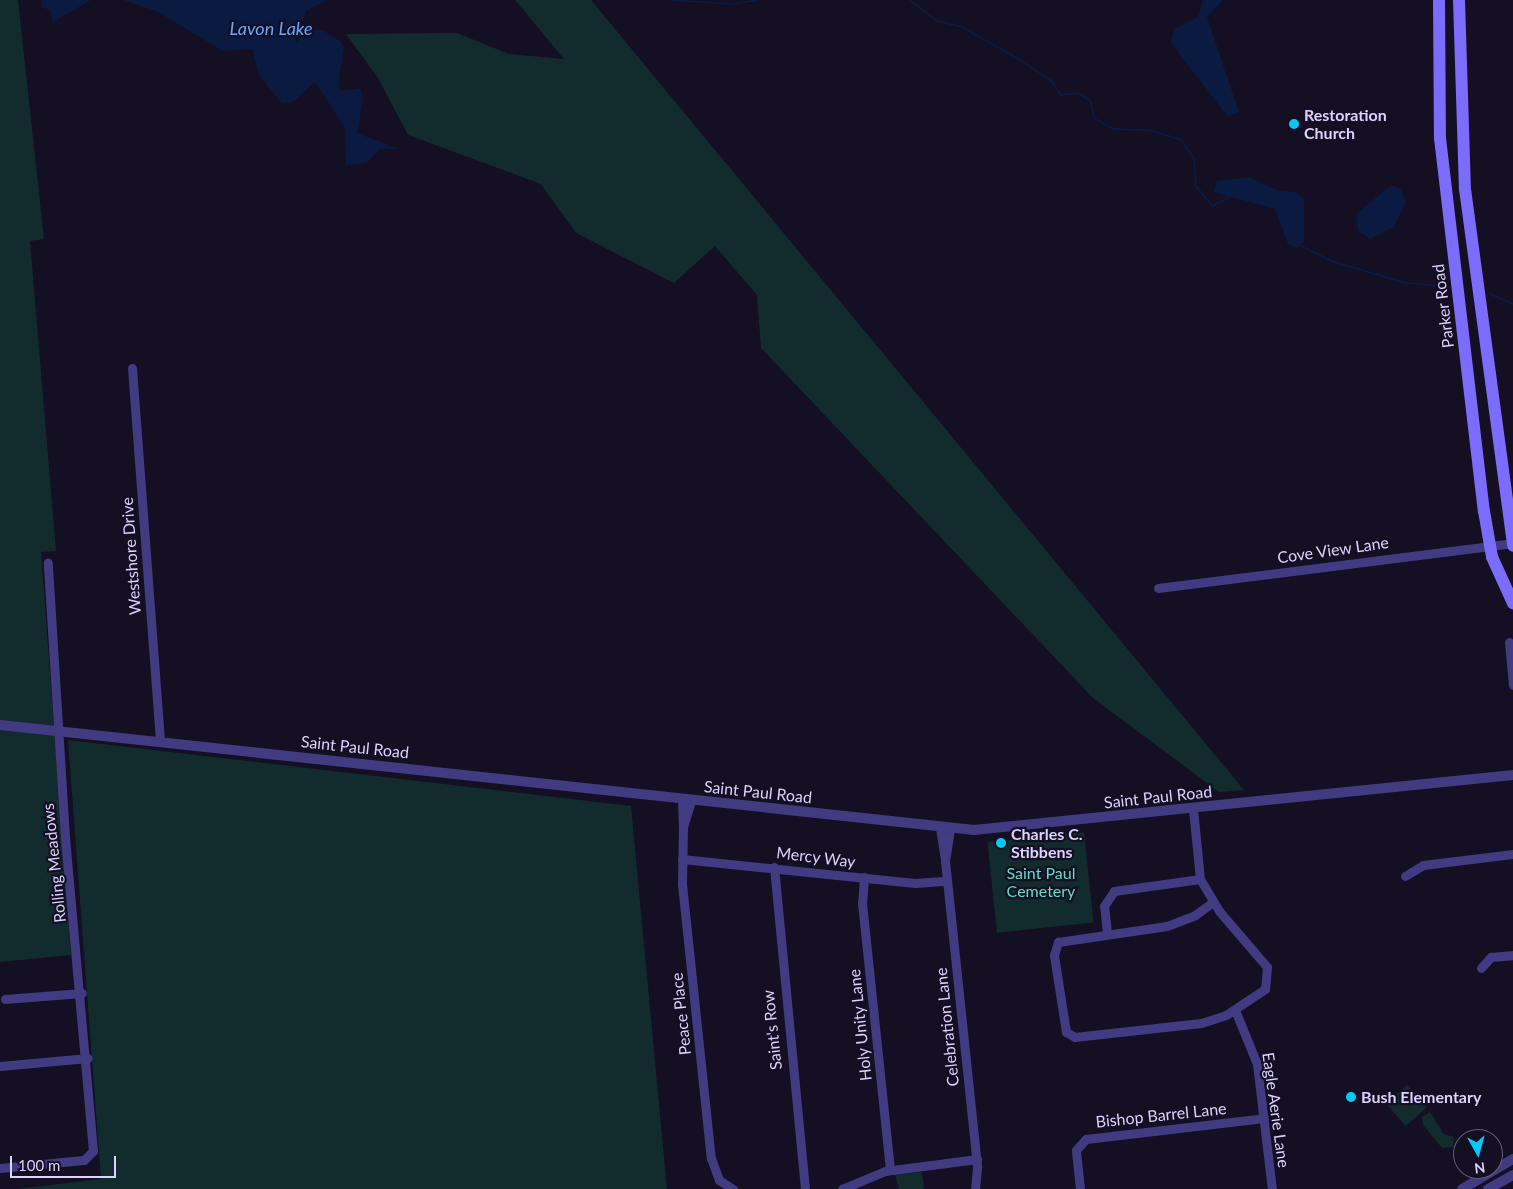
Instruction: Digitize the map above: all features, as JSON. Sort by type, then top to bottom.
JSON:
[{"type":"main road","name":"Parker Road","points":[[1439,0],[1440,138],[1490,546],[1513,603]]},
{"type":"main road","points":[[1459,0],[1465,189],[1513,545]]},
{"type":"street","name":"Westshore Drive","points":[[132,368],[160,741]]},
{"type":"street","name":"Cove View Lane","points":[[1158,588],[1490,546],[1513,545]]},
{"type":"street","name":"Rolling Meadows","points":[[0,1168],[89,1158],[93,1148],[88,1058],[65,837],[60,731],[48,563]]},
{"type":"street","points":[[1509,642],[1513,685]]},
{"type":"street","name":"Saint Paul Road","points":[[0,724],[945,828],[999,829],[1513,775]]},
{"type":"street","name":"Peace Place","points":[[686,799],[688,820],[683,827],[682,859],[711,1158],[717,1178],[734,1189]]},
{"type":"street","points":[[1193,809],[1200,879],[1213,902],[1269,972],[1265,989],[1235,1010],[1201,1023],[1068,1035],[1062,1026],[1056,946],[1066,938],[1180,922],[1213,902]]},
{"type":"street","name":"Celebration Lane","points":[[945,828],[945,861],[977,1160],[975,1189]]},
{"type":"street","points":[[1404,876],[1423,865],[1513,854]]},
{"type":"street","name":"Mercy Way","points":[[682,859],[774,867],[864,878],[947,881]]},
{"type":"street","name":"Saint's Row","points":[[774,867],[805,1189]]},
{"type":"street","name":"Holy Unity Lane","points":[[864,878],[862,902],[890,1170]]},
{"type":"street","points":[[1107,933],[1104,906],[1114,891],[1200,879]]},
{"type":"street","points":[[1481,968],[1491,957],[1513,954]]},
{"type":"street","points":[[5,999],[82,993]]},
{"type":"street","name":"Eagle Aerie Lane","points":[[1235,1010],[1251,1041],[1264,1118],[1272,1189]]},
{"type":"street","points":[[0,1066],[88,1058]]},
{"type":"street","name":"Bishop Barrel Lane","points":[[1080,1189],[1076,1150],[1086,1139],[1264,1118]]},
{"type":"street","points":[[1462,1189],[1513,1159]]},
{"type":"street","points":[[842,1189],[890,1170],[977,1160]]},
{"type":"street","points":[[1488,1189],[1513,1175]]},
{"type":"green space","points":[[0,0],[18,0],[44,239],[30,241],[56,551],[41,552],[71,955],[0,962]]},
{"type":"green space","points":[[515,0],[591,0],[1244,790],[1219,792],[1093,698],[761,348],[757,295],[715,246],[674,283],[576,233],[541,184],[408,135],[378,78],[346,34],[457,33],[509,54],[564,59]]},
{"type":"green space","points":[[68,740],[631,806],[667,1189],[17,1189],[101,1179]]},
{"type":"green space","name":"Saint Paul Cemetery","points":[[1084,832],[1094,923],[997,933],[988,842]]},
{"type":"green space","points":[[1407,1085],[1427,1108],[1406,1126],[1386,1103]]},
{"type":"green space","points":[[1430,1112],[1444,1134],[1453,1137],[1453,1147],[1442,1148],[1423,1125],[1422,1117]]},
{"type":"green space","points":[[922,1172],[924,1189],[899,1189],[895,1175]]},
{"type":"water","points":[[42,0],[91,0],[53,22],[50,10],[41,7]]},
{"type":"water","name":"Lavon Lake","points":[[123,0],[327,0],[306,11],[295,43],[311,30],[322,30],[340,41],[344,47],[338,86],[342,91],[361,88],[363,100],[357,133],[399,149],[380,149],[366,163],[346,166],[345,128],[315,82],[293,102],[282,104],[259,75],[252,49],[223,51],[156,11]]},
{"type":"water","points":[[1203,0],[1223,0],[1207,17],[1239,112],[1228,117],[1171,43],[1174,29],[1198,17]]},
{"type":"water","points":[[1249,177],[1277,190],[1296,192],[1304,199],[1304,242],[1297,248],[1288,244],[1275,209],[1213,192],[1217,181]]},
{"type":"water","points":[[1391,185],[1401,189],[1406,202],[1394,227],[1370,239],[1358,231],[1356,214]]},
{"type":"waterway","points":[[671,0],[732,4],[757,0]]},
{"type":"waterway","points":[[910,0],[937,21],[962,27],[1017,58],[1052,81],[1061,95],[1077,93],[1090,100],[1094,118],[1113,129],[1148,130],[1180,139],[1194,158],[1196,186],[1212,206],[1230,197]]},
{"type":"waterway","points":[[1299,245],[1334,262],[1406,283],[1440,286]]},
{"type":"waterway","points":[[1490,294],[1513,304]]},
{"type":"place","name":"Restoration Church","points":[[1294,124]]},
{"type":"place","name":"Charles C. Stibbens","points":[[1001,843]]},
{"type":"place","name":"Bush Elementary","points":[[1351,1097]]}]
